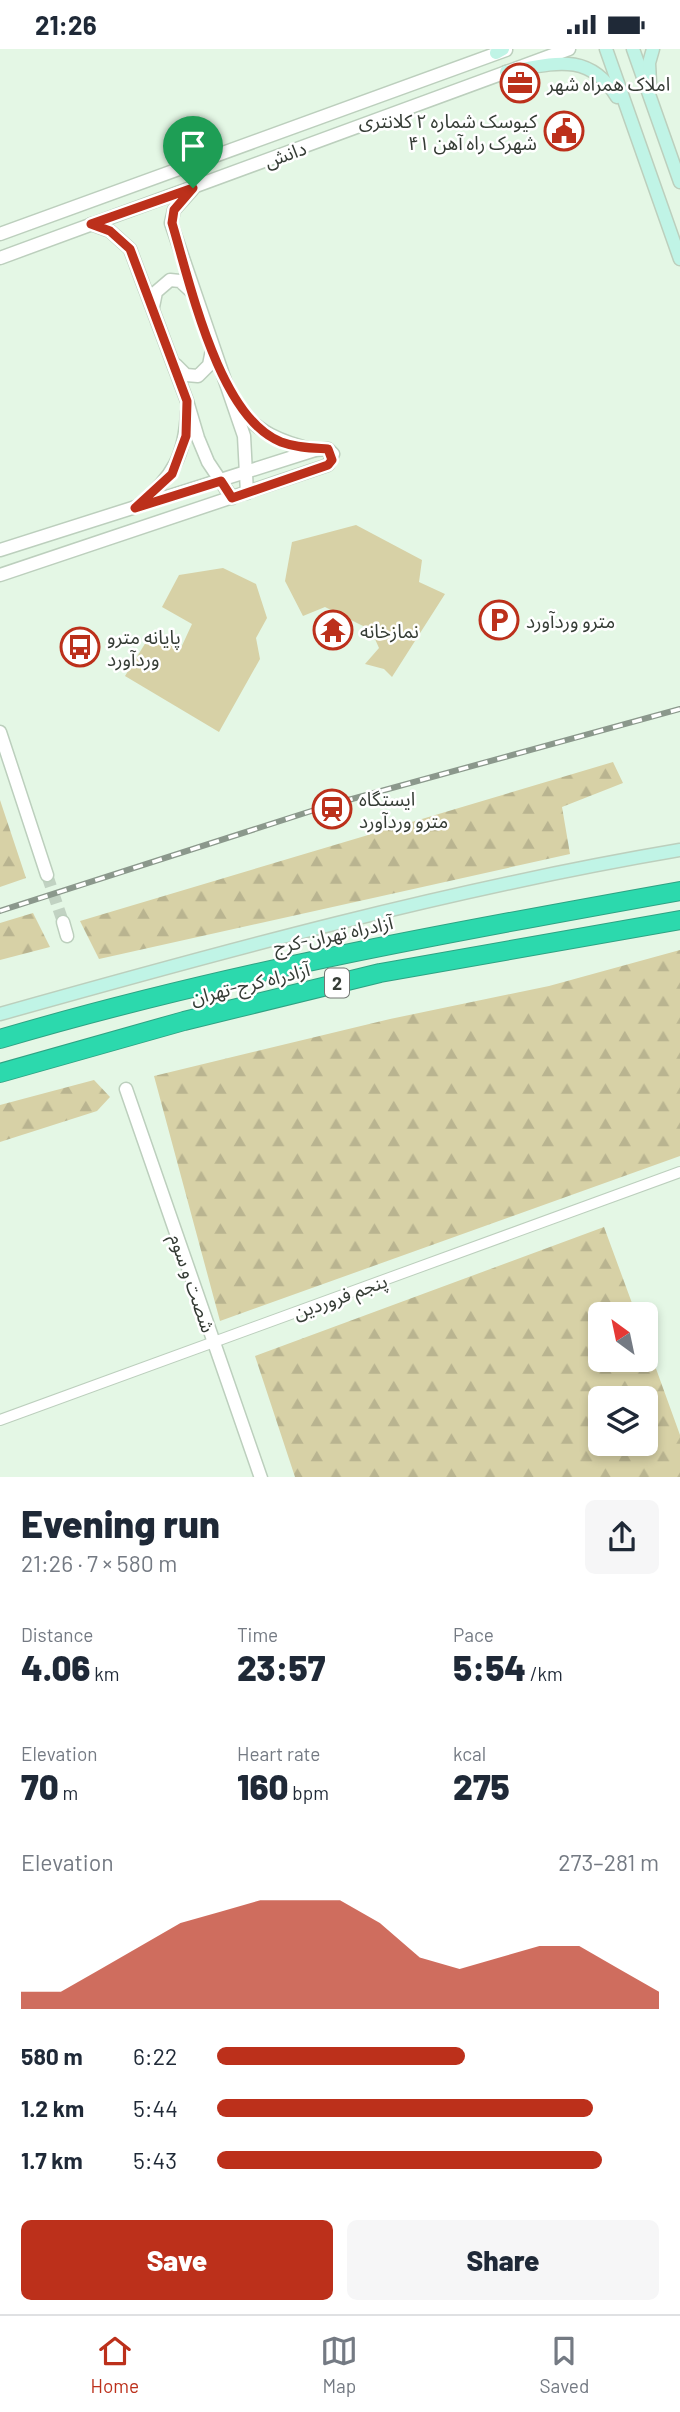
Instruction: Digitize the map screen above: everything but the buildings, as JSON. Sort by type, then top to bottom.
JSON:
[{"type":"highway","name":"آزادراه تهران-کرج","points":[[0,1039],[205,983],[360,949],[680,891]]},
{"type":"highway","name":"آزادراه کرج-تهران","points":[[0,1073],[184,1021],[380,973],[680,920]]},
{"type":"main road","points":[[606,49],[680,259]]},
{"type":"main road","points":[[633,49],[680,182]]},
{"type":"main road","points":[[652,104],[649,63],[653,49]]},
{"type":"main road","points":[[506,72],[559,63],[580,64],[602,76],[629,117]]},
{"type":"main road","points":[[0,1014],[146,971],[387,911],[598,864],[680,850]]},
{"type":"street","name":"دانش","points":[[0,258],[569,49]]},
{"type":"street","name":"دانش","points":[[0,234],[502,50]]},
{"type":"street","points":[[193,188],[174,210],[172,223],[244,436],[247,493]]},
{"type":"street","points":[[91,224],[110,231],[130,249],[203,450],[232,498]]},
{"type":"street","points":[[152,307],[156,292],[170,280],[180,281],[194,293]]},
{"type":"street","points":[[171,359],[186,375],[198,376],[209,365],[212,347]]},
{"type":"street","points":[[227,387],[242,412],[280,442],[315,450]]},
{"type":"street","points":[[135,508],[172,474],[186,436],[187,401]]},
{"type":"street","points":[[0,549],[315,450],[328,449],[332,460],[328,465],[0,575]]},
{"type":"street","points":[[0,732],[47,875]]},
{"type":"street","points":[[62,922],[67,936]]},
{"type":"street","name":"شصت و سوم","points":[[126,1089],[261,1477]]},
{"type":"street","name":"پنجم فروردین","points":[[0,1420],[680,1172]]},
{"type":"green space","points":[[356,525],[422,560],[419,582],[445,594],[392,677],[384,669],[365,664],[379,648],[371,630],[325,607],[303,616],[285,581],[292,542]]},
{"type":"green space","points":[[223,568],[256,584],[267,618],[256,638],[260,659],[219,732],[125,676],[151,634],[180,650],[192,624],[162,607],[179,575]]},
{"type":"green space","points":[[613,762],[623,783],[562,807],[570,854],[99,959],[80,921]]},
{"type":"green space","points":[[0,800],[26,878],[0,887]]},
{"type":"green space","points":[[33,913],[50,947],[0,960],[0,923]]},
{"type":"green space","points":[[680,950],[680,1156],[220,1321],[154,1076],[390,1019],[549,986]]},
{"type":"green space","points":[[94,1080],[110,1097],[97,1111],[0,1142],[0,1105]]},
{"type":"green space","points":[[604,1227],[632,1302],[588,1302],[588,1372],[657,1372],[680,1435],[680,1477],[295,1477],[255,1356]]},
{"type":"tunnel","points":[[47,875],[63,922]]},
{"type":"railway","points":[[0,911],[330,805],[680,709]]},
{"type":"place","name":"املاک همراه شهر","points":[[520,83]]},
{"type":"place","name":"کیوسک شماره ۲ کلانتری ۴۱ شهرک راه آهن","points":[[564,131]]},
{"type":"place","name":"مترو وردآورد","points":[[499,620]]},
{"type":"place","name":"نمازخانه","points":[[333,630]]},
{"type":"place","name":"پایانه مترو وردآورد","points":[[80,647]]},
{"type":"place","name":"ایستگاه مترو وردآورد","points":[[332,809]]},
{"type":"route","points":[[193,188],[174,210],[172,223],[227,387],[242,412],[280,442],[315,450],[328,449],[333,454],[332,460],[328,465],[232,498],[221,481],[135,508],[172,474],[186,436],[187,401],[130,249],[110,231],[91,224],[193,188]]}]
